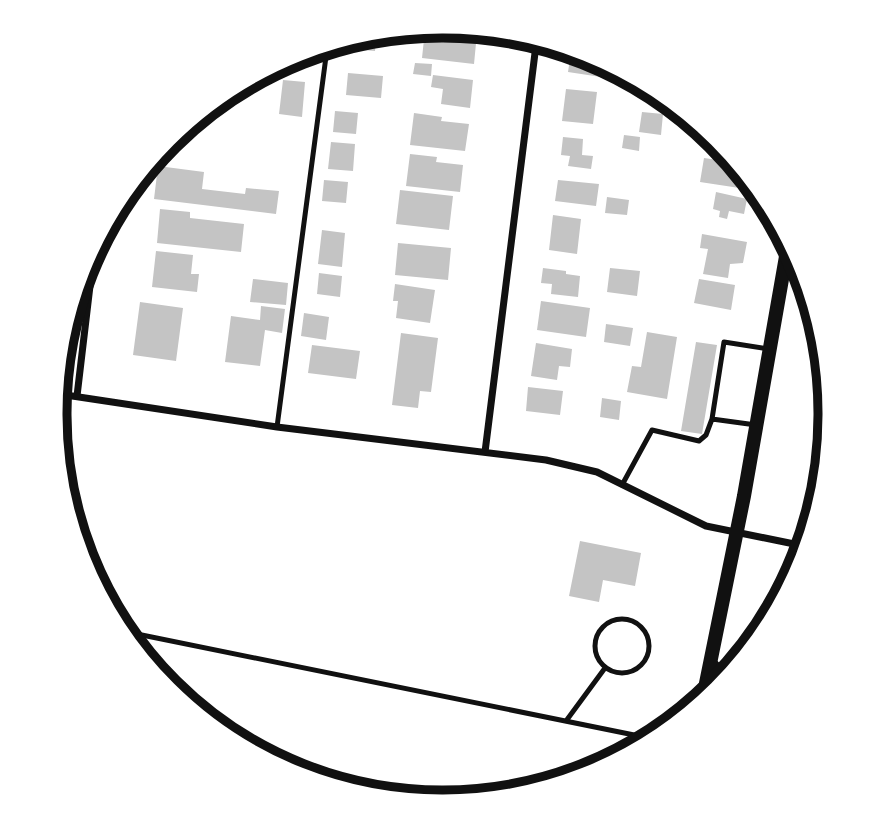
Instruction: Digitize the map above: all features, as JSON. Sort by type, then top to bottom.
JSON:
[{"type":"main road","points":[[706,683],[785,260]]},
{"type":"street","points":[[485,452],[536,50]]},
{"type":"street","points":[[77,396],[90,285]]},
{"type":"street","points":[[68,395],[277,427],[546,460],[597,472],[706,526],[795,544]]},
{"type":"lane","points":[[277,427],[326,57]]},
{"type":"lane","points":[[622,485],[652,430],[699,441],[706,435],[712,419],[724,342],[769,349]]},
{"type":"lane","points":[[712,419],[756,425]]},
{"type":"lane","points":[[621,619],[639,624],[645,631],[650,647],[643,663],[637,669],[621,674],[605,668],[598,661],[594,642],[604,626],[612,620],[621,619]]},
{"type":"lane","points":[[139,634],[637,735]]},
{"type":"lane","points":[[711,658],[720,667]]},
{"type":"lane","points":[[566,721],[605,668]]},
{"type":"building","points":[[424,39],[476,40],[474,64],[422,58]]},
{"type":"building","points":[[376,45],[375,51],[354,49]]},
{"type":"building","points":[[570,60],[601,74],[601,77],[568,72]]},
{"type":"building","points":[[415,63],[432,64],[431,76],[413,74]]},
{"type":"building","points":[[348,73],[383,76],[381,98],[346,95]]},
{"type":"building","points":[[433,75],[473,80],[470,108],[441,104],[443,89],[431,87]]},
{"type":"building","points":[[283,80],[305,82],[302,117],[279,114]]},
{"type":"building","points":[[566,89],[597,92],[593,124],[562,121]]},
{"type":"building","points":[[335,111],[358,113],[356,134],[333,132]]},
{"type":"building","points":[[642,112],[663,114],[661,135],[639,132]]},
{"type":"building","points":[[414,113],[442,117],[441,121],[469,124],[465,151],[410,145]]},
{"type":"building","points":[[624,135],[640,137],[639,151],[622,148]]},
{"type":"building","points":[[563,137],[583,139],[582,155],[593,156],[591,169],[568,166],[570,156],[561,155]]},
{"type":"building","points":[[331,142],[355,144],[353,171],[328,169]]},
{"type":"building","points":[[410,154],[437,157],[436,162],[463,165],[460,192],[406,186]]},
{"type":"building","points":[[704,158],[720,160],[744,189],[700,182]]},
{"type":"building","points":[[161,166],[204,172],[202,189],[245,194],[246,188],[279,191],[276,214],[154,199],[157,170]]},
{"type":"building","points":[[324,180],[348,182],[346,203],[322,201]]},
{"type":"building","points":[[558,180],[599,184],[596,206],[555,201]]},
{"type":"building","points":[[400,190],[453,196],[449,230],[396,224]]},
{"type":"building","points":[[716,192],[747,199],[744,214],[729,211],[727,219],[719,217],[720,211],[713,209]]},
{"type":"building","points":[[607,197],[629,200],[627,215],[605,213]]},
{"type":"building","points":[[160,209],[190,212],[190,218],[244,224],[241,252],[157,243]]},
{"type":"building","points":[[553,215],[581,219],[577,254],[549,250]]},
{"type":"building","points":[[322,230],[345,233],[342,267],[318,264]]},
{"type":"building","points":[[702,234],[747,242],[743,263],[730,264],[728,278],[703,274],[708,249],[700,248]]},
{"type":"building","points":[[398,243],[451,248],[448,280],[395,275]]},
{"type":"building","points":[[156,251],[193,255],[191,274],[199,274],[197,292],[152,287]]},
{"type":"building","points":[[543,268],[580,276],[578,297],[551,294],[552,284],[541,283]]},
{"type":"building","points":[[610,268],[640,271],[637,296],[607,292]]},
{"type":"building","points":[[319,273],[342,276],[340,297],[317,294]]},
{"type":"building","points":[[253,279],[288,283],[286,305],[250,302]]},
{"type":"building","points":[[699,279],[735,285],[731,310],[694,303]]},
{"type":"building","points":[[395,284],[435,290],[430,323],[396,318],[398,301],[393,301]]},
{"type":"building","points":[[541,301],[590,308],[586,337],[537,330]]},
{"type":"building","points":[[140,302],[183,308],[176,361],[133,355]]},
{"type":"building","points":[[261,306],[285,309],[282,333],[265,330],[260,366],[225,362],[231,316],[260,320]]},
{"type":"building","points":[[304,313],[329,317],[326,340],[301,336]]},
{"type":"building","points":[[606,324],[633,328],[630,346],[604,342]]},
{"type":"building","points":[[647,332],[677,337],[667,399],[627,392],[632,366],[641,367]]},
{"type":"building","points":[[401,333],[438,338],[431,392],[420,391],[418,408],[392,405]]},
{"type":"building","points":[[696,342],[717,345],[702,434],[681,431]]},
{"type":"building","points":[[536,343],[572,349],[570,367],[559,366],[557,380],[531,376]]},
{"type":"building","points":[[312,345],[360,351],[356,379],[308,373]]},
{"type":"building","points":[[528,387],[563,391],[560,415],[526,411]]},
{"type":"building","points":[[602,398],[621,401],[619,420],[600,417]]},
{"type":"building","points":[[580,541],[641,553],[635,586],[603,580],[599,602],[569,596]]}]
